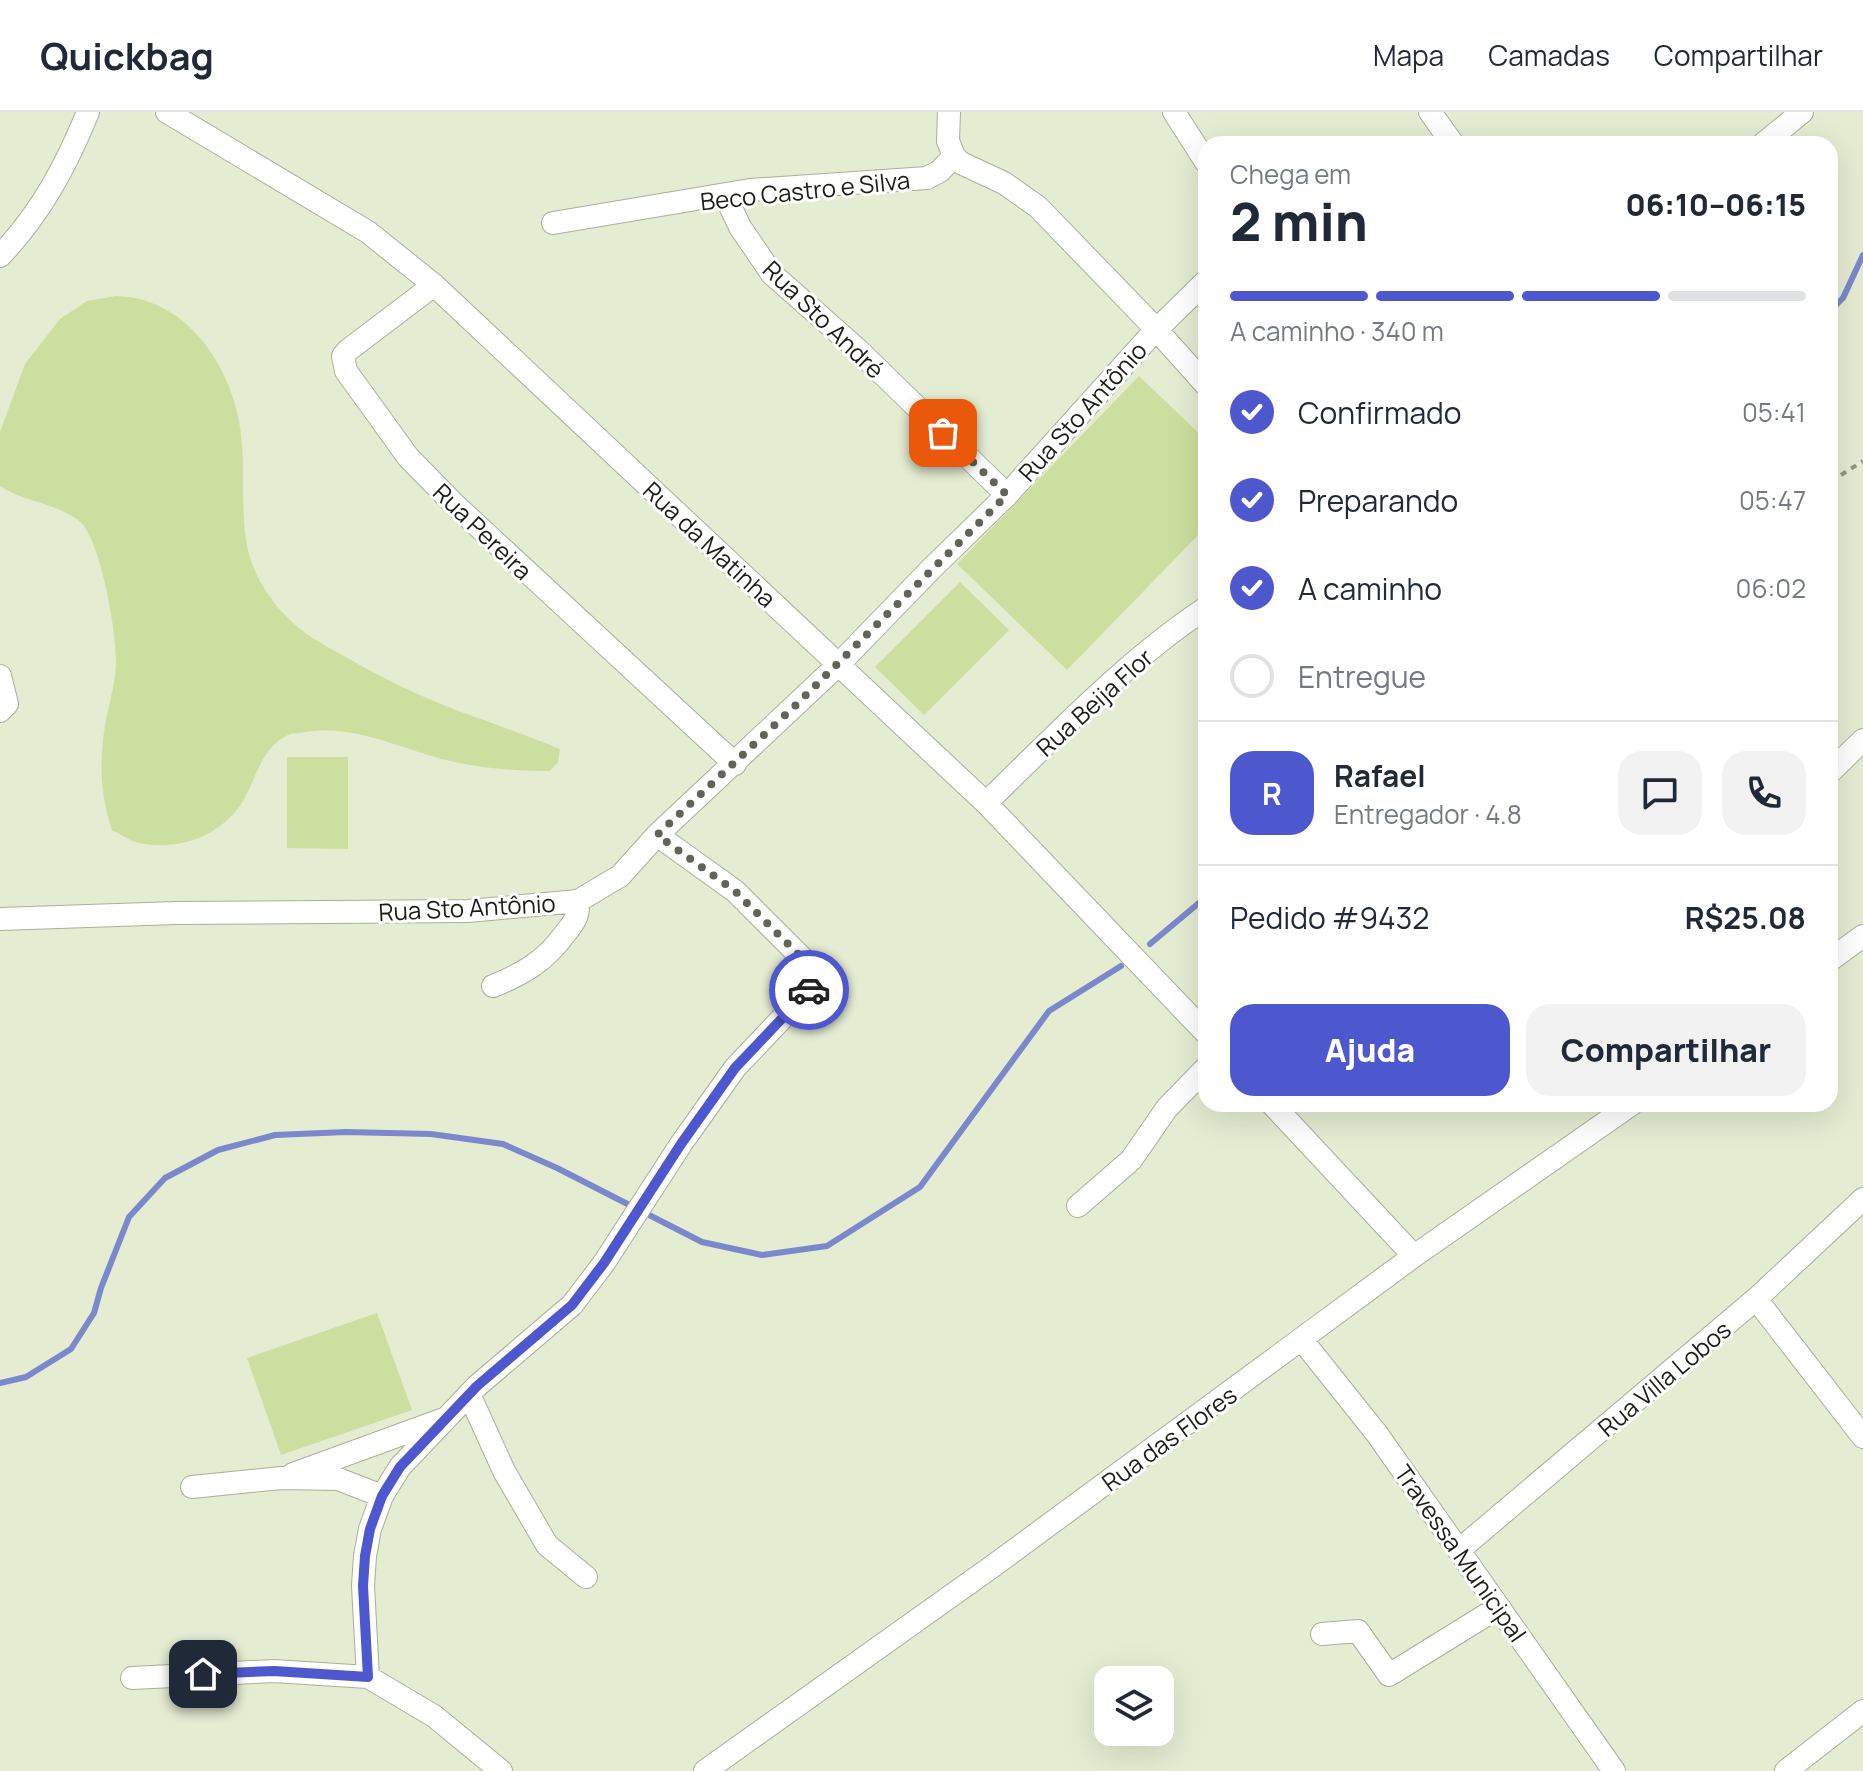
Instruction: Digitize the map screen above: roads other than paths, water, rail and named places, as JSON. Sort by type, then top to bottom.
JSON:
[{"type":"street","points":[[0,256],[43,204],[69,157],[88,112]]},
{"type":"street","name":"Rua da Matinha","points":[[167,112],[368,232],[434,285],[986,803],[1198,1025]]},
{"type":"street","points":[[949,112],[948,141],[954,156],[961,163],[1004,183],[1038,207],[1198,376]]},
{"type":"street","points":[[1174,112],[1198,150]]},
{"type":"street","points":[[1430,112],[1447,136]]},
{"type":"street","points":[[1773,136],[1802,112]]},
{"type":"street","name":"Beco Castro e Silva","points":[[553,223],[750,190],[927,178],[940,171],[954,156]]},
{"type":"street","name":"Rua Sto André","points":[[730,195],[731,208],[740,227],[772,274],[857,349],[1007,495]]},
{"type":"street","name":"Rua Pereira","points":[[434,285],[347,351],[343,356],[346,371],[408,457],[453,503],[735,764]]},
{"type":"street","name":"Rua Sto Antônio","points":[[0,919],[176,913],[468,911],[578,901],[620,876],[657,835],[839,664],[1007,495],[1156,329],[1198,289]]},
{"type":"street","name":"Rua Beija Flor","points":[[986,803],[1071,721],[1175,628],[1198,613]]},
{"type":"street","points":[[0,676],[7,704],[0,711]]},
{"type":"street","points":[[1838,764],[1863,740]]},
{"type":"street","points":[[368,1677],[364,1571],[370,1529],[382,1496],[400,1467],[469,1394],[572,1305],[604,1263],[681,1144],[735,1068],[808,991],[814,976],[812,968],[735,891],[657,835]]},
{"type":"street","points":[[493,986],[520,975],[552,952],[579,915],[578,901]]},
{"type":"street","points":[[1838,954],[1863,936]]},
{"type":"street","points":[[1078,1206],[1131,1160],[1167,1108],[1198,1076]]},
{"type":"street","points":[[1279,1112],[1414,1256]]},
{"type":"street","name":"Rua das Flores","points":[[705,1771],[846,1673],[1414,1256],[1621,1112]]},
{"type":"street","name":"Rua Villa Lobos","points":[[1459,1550],[1756,1299],[1863,1199]]},
{"type":"street","points":[[1756,1299],[1863,1437]]},
{"type":"street","name":"Travessa Municipal","points":[[1302,1340],[1377,1434],[1614,1771]]},
{"type":"street","points":[[469,1394],[504,1471],[547,1545],[586,1577]]},
{"type":"street","points":[[281,1478],[445,1419]]},
{"type":"street","points":[[192,1487],[281,1478],[338,1479],[382,1496]]},
{"type":"street","points":[[1322,1634],[1358,1631],[1389,1675],[1499,1607]]},
{"type":"street","points":[[132,1678],[274,1671],[368,1677],[434,1716],[501,1771]]},
{"type":"street","points":[[1786,1771],[1863,1711]]},
{"type":"waterway","points":[[1838,303],[1863,255]]},
{"type":"waterway","points":[[1150,944],[1198,904]]},
{"type":"waterway","points":[[0,1383],[26,1377],[71,1349],[94,1313],[129,1217],[165,1178],[218,1150],[275,1135],[346,1132],[431,1134],[503,1144],[702,1242],[762,1255],[827,1246],[920,1187],[1049,1011],[1121,966]]}]
